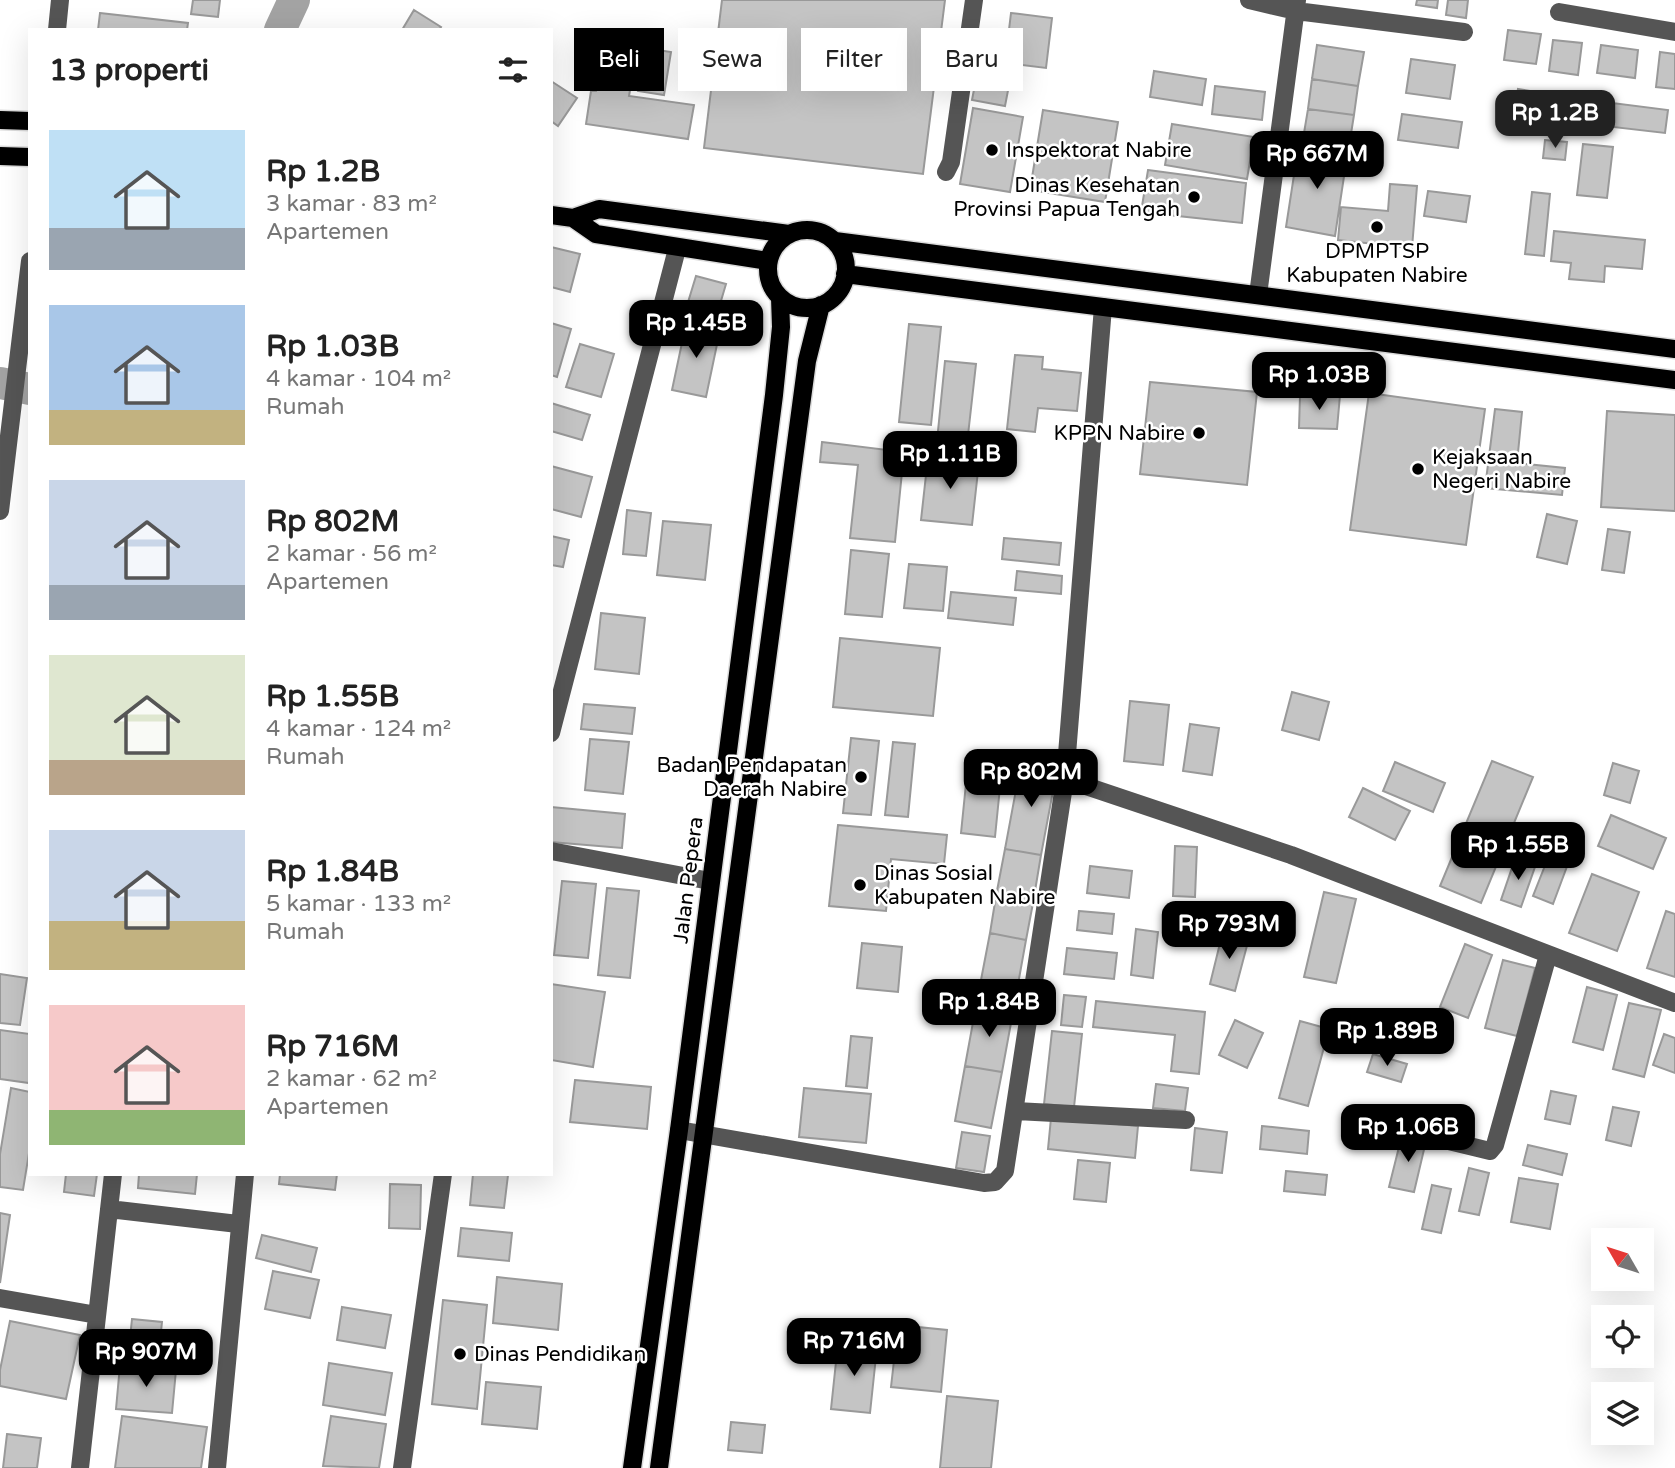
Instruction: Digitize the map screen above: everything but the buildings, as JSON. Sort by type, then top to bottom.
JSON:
[{"type":"main road","points":[[0,120],[28,121]]},
{"type":"main road","points":[[0,156],[28,157]]},
{"type":"main road","points":[[553,215],[573,218],[599,209],[789,234],[811,229],[835,241],[1675,349]]},
{"type":"main road","points":[[573,218],[596,234],[677,249],[768,261]]},
{"type":"main road","points":[[789,234],[778,242],[768,261],[772,287],[780,298],[794,306],[821,305]]},
{"type":"main road","points":[[659,1468],[807,361],[821,305],[841,287],[845,274],[842,252],[835,241]]},
{"type":"main road","points":[[845,274],[1675,380]]},
{"type":"main road","name":"Jalan Pepera","points":[[632,1468],[679,1130],[774,395],[781,327],[780,298]]},
{"type":"main road","points":[[1413,346],[1416,315]]},
{"type":"main road","points":[[733,714],[759,715]]},
{"type":"street","points":[[57,28],[60,0]]},
{"type":"street","points":[[946,172],[951,162],[974,0]]},
{"type":"street","points":[[1249,0],[1464,32]]},
{"type":"street","points":[[1258,295],[1296,5]]},
{"type":"street","points":[[1559,12],[1675,32]]},
{"type":"street","points":[[553,725],[677,249]]},
{"type":"street","points":[[0,511],[28,278]]},
{"type":"street","points":[[679,1130],[991,1183],[1005,1171],[1065,779],[1103,307]]},
{"type":"street","points":[[1065,779],[1291,855],[1675,1003]]},
{"type":"street","points":[[553,851],[710,881]]},
{"type":"street","points":[[1395,1128],[1490,1151],[1495,1145],[1548,955]]},
{"type":"street","points":[[1015,1111],[1186,1120]]},
{"type":"street","points":[[80,1468],[113,1176]]},
{"type":"street","points":[[217,1468],[244,1176]]},
{"type":"street","points":[[402,1468],[443,1176]]},
{"type":"street","points":[[109,1209],[238,1224]]},
{"type":"street","points":[[0,1298],[97,1315]]},
{"type":"waterway","points":[[281,28],[294,0]]},
{"type":"waterway","points":[[0,383],[28,389]]},
{"type":"place","name":"Inspektorat Nabire","points":[[992,150]]},
{"type":"place","name":"Dinas Kesehatan Provinsi Papua Tengah","points":[[1194,197]]},
{"type":"place","name":"DPMPTSP Kabupaten Nabire","points":[[1377,227]]},
{"type":"place","name":"KPPN Nabire","points":[[1199,433]]},
{"type":"place","name":"Kejaksaan Negeri Nabire","points":[[1418,469]]},
{"type":"place","name":"Badan Pendapatan Daerah Nabire","points":[[861,777]]},
{"type":"place","name":"Dinas Sosial Kabupaten Nabire","points":[[860,885]]},
{"type":"place","name":"Dinas Pendidikan","points":[[460,1354]]}]
